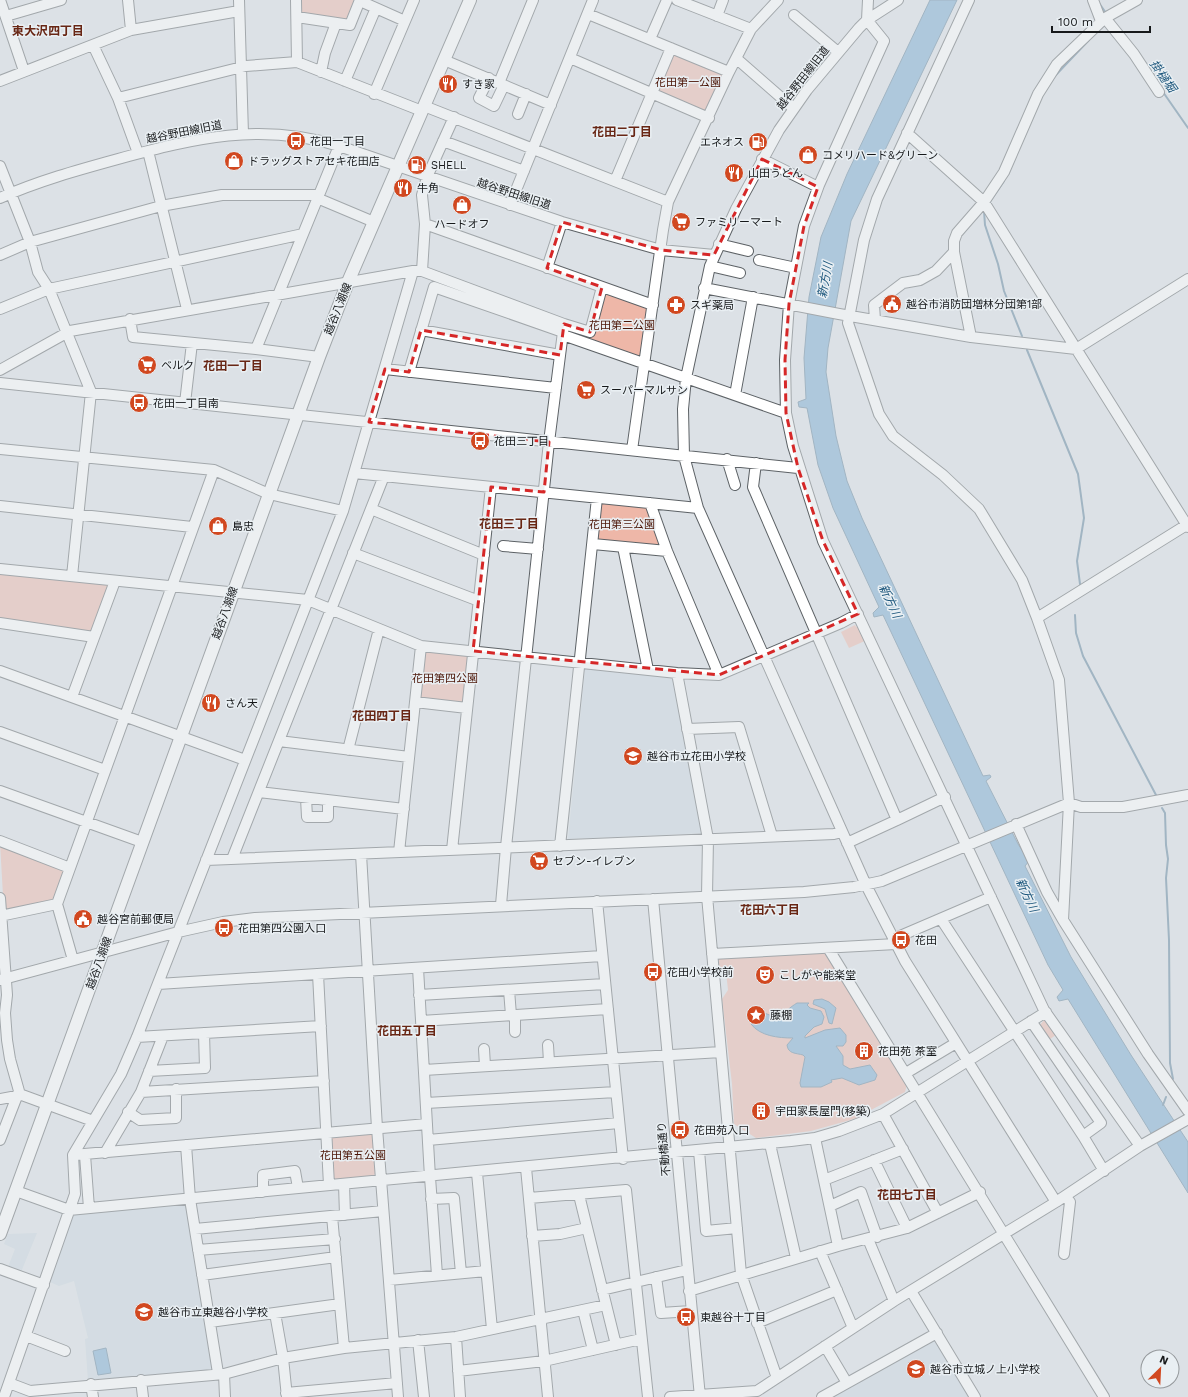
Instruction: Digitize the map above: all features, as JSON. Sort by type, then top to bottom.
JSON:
[{"type":"main road","name":"越谷八潮線","points":[[0,1234],[270,494],[318,357],[348,282],[470,0]]},
{"type":"street","points":[[0,0],[24,71]]},
{"type":"street","points":[[6,16],[61,0]]},
{"type":"street","points":[[128,0],[131,30]]},
{"type":"street","points":[[239,0],[243,134]]},
{"type":"street","points":[[296,0],[297,62]]},
{"type":"street","points":[[296,17],[350,25],[360,0],[405,21]]},
{"type":"street","points":[[374,94],[414,0]]},
{"type":"street","points":[[489,78],[480,98],[494,106],[532,0]]},
{"type":"street","points":[[510,205],[593,0]]},
{"type":"street","points":[[650,39],[667,0]]},
{"type":"street","points":[[677,0],[751,29]]},
{"type":"street","points":[[717,16],[723,0]]},
{"type":"street","points":[[632,450],[668,202],[709,118],[729,72],[737,59],[751,29],[778,0]]},
{"type":"street","points":[[868,0],[867,20],[884,41],[818,187],[804,226],[796,268],[794,305],[785,360],[786,413],[798,468],[823,541],[1046,1012],[1140,1146]]},
{"type":"street","name":"越谷野田線旧道","points":[[0,198],[52,178],[143,152],[218,136],[243,134],[292,136],[319,140],[339,146],[562,222],[661,250],[714,255],[762,159],[793,108],[838,52],[867,20],[898,0]]},
{"type":"street","points":[[969,0],[950,46],[907,132],[877,199],[864,240],[844,315],[879,414],[885,426],[893,436],[943,475],[979,510],[1022,580],[1037,618],[1059,680],[1069,803],[1063,920]]},
{"type":"street","points":[[1093,0],[1105,18],[1134,54],[1159,92]]},
{"type":"street","points":[[971,337],[954,252],[954,241],[957,233],[984,202],[1004,172],[1038,94],[1057,64],[1105,18],[1137,0]]},
{"type":"street","points":[[344,81],[376,8]]},
{"type":"street","points":[[0,81],[131,30],[239,11]]},
{"type":"street","points":[[588,14],[729,72]]},
{"type":"street","points":[[794,15],[838,52]]},
{"type":"street","points":[[322,72],[325,53],[336,23]]},
{"type":"street","points":[[93,45],[143,152],[161,206],[176,261],[187,310]]},
{"type":"street","points":[[615,181],[671,48]]},
{"type":"street","points":[[570,58],[709,118]]},
{"type":"street","points":[[737,59],[793,108]]},
{"type":"street","points":[[444,60],[551,105]]},
{"type":"street","points":[[118,98],[240,67],[297,62],[374,94],[454,117],[668,202]]},
{"type":"street","points":[[518,114],[526,94]]},
{"type":"street","points":[[4,1397],[75,1194],[73,1155],[121,1074],[137,1037],[343,511],[385,369],[418,271],[424,224],[422,195],[427,177],[454,117]]},
{"type":"street","points":[[907,132],[984,202],[1188,526],[1037,618]]},
{"type":"street","points":[[443,141],[524,172]]},
{"type":"street","points":[[256,349],[339,146]]},
{"type":"street","points":[[762,159],[818,187]]},
{"type":"street","points":[[0,166],[30,242],[38,272],[49,289],[91,392],[72,576]]},
{"type":"street","points":[[0,255],[30,242],[161,206],[222,195],[318,197],[374,222]]},
{"type":"street","points":[[547,268],[562,222]]},
{"type":"street","points":[[424,224],[653,306]]},
{"type":"street","points":[[0,309],[49,289],[303,234]]},
{"type":"street","points":[[719,244],[748,251]]},
{"type":"street","points":[[875,320],[874,305],[903,284],[920,280],[936,271],[954,252]]},
{"type":"street","points":[[714,255],[704,288],[686,378],[683,422],[684,456],[698,508],[842,832],[894,942],[1056,1202]]},
{"type":"street","points":[[759,260],[796,268]]},
{"type":"street","points":[[710,266],[740,273]]},
{"type":"street","points":[[0,370],[66,333],[130,319],[418,271],[645,363],[786,413]]},
{"type":"street","points":[[704,288],[844,315],[971,337],[1076,349],[1188,279]]},
{"type":"street","points":[[409,372],[434,287],[563,330],[590,332],[602,287]]},
{"type":"street","points":[[735,395],[753,298]]},
{"type":"street","points":[[130,319],[133,337],[256,349],[318,357]]},
{"type":"street","points":[[421,330],[560,355]]},
{"type":"street","points":[[501,905],[526,655],[549,442],[563,330]]},
{"type":"street","points":[[185,403],[192,343]]},
{"type":"street","points":[[385,369],[556,388]]},
{"type":"street","points":[[0,383],[549,442],[727,459],[798,468]]},
{"type":"street","points":[[0,449],[214,470],[270,494],[343,511]]},
{"type":"street","points":[[727,459],[735,485]]},
{"type":"street","points":[[756,463],[753,487],[897,820]]},
{"type":"street","points":[[73,960],[57,904],[192,527],[214,470]]},
{"type":"street","points":[[354,472],[698,508]]},
{"type":"street","points":[[232,859],[384,476]]},
{"type":"street","points":[[452,850],[491,487]]},
{"type":"street","points":[[560,846],[598,498]]},
{"type":"street","points":[[650,503],[667,551],[718,675]]},
{"type":"street","points":[[0,506],[192,527]]},
{"type":"street","points":[[371,509],[484,555]]},
{"type":"street","points":[[593,544],[667,551]]},
{"type":"street","points":[[503,546],[538,549]]},
{"type":"street","points":[[623,547],[648,670]]},
{"type":"street","points":[[353,553],[479,601]]},
{"type":"street","points":[[0,569],[308,600],[422,646],[526,655],[677,673],[718,675],[841,623],[858,614]]},
{"type":"street","points":[[72,697],[115,581]]},
{"type":"street","points":[[0,623],[94,637]]},
{"type":"street","points":[[348,750],[379,629]]},
{"type":"street","points":[[399,852],[422,646]]},
{"type":"street","points":[[0,672],[245,760]]},
{"type":"street","points":[[677,673],[708,839],[707,896],[741,1274],[777,1378]]},
{"type":"street","points":[[415,702],[467,708]]},
{"type":"street","points":[[688,729],[738,727],[772,836]]},
{"type":"street","points":[[0,732],[105,770]]},
{"type":"street","points":[[279,741],[409,757]]},
{"type":"street","points":[[0,791],[142,842]]},
{"type":"street","points":[[259,792],[404,809]]},
{"type":"street","points":[[3,979],[215,923],[255,918],[364,911],[826,890],[866,885],[903,873],[1016,824],[1069,803],[1081,807],[1123,807],[1188,795]]},
{"type":"street","points":[[847,843],[945,797]]},
{"type":"street","points":[[306,798],[306,817],[328,817],[328,801]]},
{"type":"street","points":[[1016,824],[1047,892],[1063,920],[1148,1054],[1188,1111]]},
{"type":"street","points":[[206,860],[834,834],[842,832]]},
{"type":"street","points":[[0,841],[70,868]]},
{"type":"street","points":[[361,854],[377,1128],[398,1397]]},
{"type":"street","points":[[712,954],[828,948],[894,942],[991,897]]},
{"type":"street","points":[[0,898],[3,979],[7,995],[2,1013],[4,1041],[19,1091],[0,1140]]},
{"type":"street","name":"不動橋通り","points":[[653,899],[700,1396]]},
{"type":"street","points":[[597,901],[618,1123],[623,1159]]},
{"type":"street","points":[[1,916],[57,904]]},
{"type":"street","points":[[941,919],[1084,1136],[1104,1170]]},
{"type":"street","points":[[828,948],[980,1192],[1104,1397]]},
{"type":"street","points":[[158,984],[602,956]]},
{"type":"street","points":[[418,968],[431,1199],[437,1275]]},
{"type":"street","points":[[318,974],[329,1186]]},
{"type":"street","points":[[420,995],[605,984]]},
{"type":"street","points":[[509,990],[516,1032]]},
{"type":"street","points":[[421,1021],[608,1009]]},
{"type":"street","points":[[16,1191],[69,1210],[381,1180],[430,1177],[623,1159],[815,1138],[847,1128],[883,1114],[1046,1012]]},
{"type":"street","points":[[1032,1021],[1101,1122],[1084,1136]]},
{"type":"street","points":[[137,1037],[321,1026]]},
{"type":"street","points":[[149,1071],[205,1068],[204,1033]]},
{"type":"street","points":[[105,1153],[141,1092],[162,1036]]},
{"type":"street","points":[[906,1073],[956,1043]]},
{"type":"street","points":[[548,1045],[549,1062]]},
{"type":"street","points":[[484,1049],[485,1066]]},
{"type":"street","points":[[424,1070],[721,1052]]},
{"type":"street","points":[[141,1092],[324,1080]]},
{"type":"street","points":[[128,1112],[140,1120],[176,1118],[176,1089]]},
{"type":"street","points":[[426,1104],[616,1092]]},
{"type":"street","points":[[0,1099],[18,1095],[48,1104],[93,1121]]},
{"type":"street","points":[[883,1114],[938,1213]]},
{"type":"street","points":[[670,1397],[758,1394],[777,1378],[894,1301],[1004,1232],[1056,1202],[1140,1146],[1188,1119]]},
{"type":"street","points":[[428,1140],[618,1123]]},
{"type":"street","points":[[73,1155],[427,1124]]},
{"type":"street","points":[[815,1138],[838,1246]]},
{"type":"street","points":[[770,1144],[787,1224],[796,1258]]},
{"type":"street","points":[[186,1145],[190,1199],[210,1322],[225,1397]]},
{"type":"street","points":[[824,1180],[903,1149]]},
{"type":"street","points":[[699,1151],[706,1231],[737,1228]]},
{"type":"street","points":[[85,1155],[88,1208]]},
{"type":"street","points":[[874,1160],[907,1228]]},
{"type":"street","points":[[526,1168],[548,1397]]},
{"type":"street","points":[[263,1192],[263,1175],[296,1171],[298,1188]]},
{"type":"street","points":[[476,1173],[492,1329]]},
{"type":"street","points":[[344,1184],[345,1215]]},
{"type":"street","points":[[529,1198],[626,1190],[648,1397]]},
{"type":"street","points":[[830,1206],[861,1192],[872,1238],[894,1301]]},
{"type":"street","points":[[689,1290],[820,1251],[907,1228],[980,1192]]},
{"type":"street","points":[[579,1195],[616,1345]]},
{"type":"street","points":[[1064,1254],[1070,1202],[1065,1196]]},
{"type":"street","points":[[431,1199],[454,1198],[461,1273]]},
{"type":"street","points":[[195,1228],[383,1211]]},
{"type":"street","points":[[332,1216],[344,1348]]},
{"type":"street","points":[[532,1236],[560,1234],[587,1228]]},
{"type":"street","points":[[198,1250],[334,1239]]},
{"type":"street","points":[[820,1251],[853,1328]]},
{"type":"street","points":[[202,1275],[336,1257]]},
{"type":"street","points":[[0,1269],[44,1285]]},
{"type":"street","points":[[602,1290],[687,1270]]},
{"type":"street","points":[[389,1280],[486,1271]]},
{"type":"street","points":[[656,1277],[661,1313],[691,1311]]},
{"type":"street","points":[[757,1323],[837,1290]]},
{"type":"street","points":[[911,1291],[975,1397]]},
{"type":"street","points":[[210,1322],[340,1304]]},
{"type":"street","points":[[9,1383],[31,1394],[59,1392],[91,1384],[221,1373],[283,1358],[344,1348],[456,1337],[606,1305]]},
{"type":"street","points":[[583,1310],[593,1350]]},
{"type":"street","points":[[275,1313],[283,1358],[286,1395],[397,1383]]},
{"type":"street","points":[[822,1397],[937,1333]]},
{"type":"street","points":[[26,1336],[65,1350]]},
{"type":"street","points":[[456,1337],[460,1397]]},
{"type":"street","points":[[458,1371],[544,1361],[641,1339]]},
{"type":"street","points":[[418,1340],[424,1397]]},
{"type":"street","points":[[825,1346],[847,1383]]},
{"type":"street","points":[[141,1380],[143,1397]]},
{"type":"street","points":[[91,1384],[93,1397]]},
{"type":"highlighted area","points":[[762,159],[818,187],[804,226],[789,304],[785,360],[786,413],[798,468],[823,541],[858,614],[719,675],[473,651],[491,487],[544,492],[549,442],[369,422],[385,369],[409,372],[421,330],[560,355],[564,324],[590,332],[602,287],[547,268],[562,222],[661,250],[714,255]]},
{"type":"shaded area","name":"越谷市立花田小学校","points":[[585,669],[675,678],[704,833],[568,839]]},
{"type":"shaded area","name":"越谷市立東越谷小学校","points":[[189,1201],[216,1371],[88,1381],[85,1339],[88,1338],[74,1281],[59,1286],[50,1282],[73,1211]]},
{"type":"shaded area","points":[[37,1233],[21,1272],[8,1267],[15,1249],[4,1244],[8,1234]]},
{"type":"shaded area","name":"越谷市立城ノ上小学校","points":[[930,1339],[937,1340],[972,1397],[827,1397]]},
{"type":"green space","points":[[299,0],[357,0],[346,21],[300,13]]},
{"type":"green space","name":"花田第一公園","points":[[676,54],[721,74],[723,77],[708,111],[704,112],[659,93],[658,89],[673,55]]},
{"type":"green space","name":"花田第二公園","points":[[602,287],[653,305],[645,363],[587,343]]},
{"type":"green space","name":"花田第三公園","points":[[604,502],[645,507],[648,509],[662,545],[660,547],[599,541],[596,538],[600,505]]},
{"type":"green space","points":[[0,571],[112,581],[93,635],[0,621]]},
{"type":"green space","points":[[855,625],[856,627],[861,625],[867,640],[849,648],[841,632]]},
{"type":"green space","name":"花田第四公園","points":[[424,651],[470,656],[465,701],[462,703],[422,699],[420,696]]},
{"type":"green space","points":[[0,843],[65,869],[55,901],[4,913]]},
{"type":"green space","points":[[826,952],[907,1084],[905,1092],[854,1119],[811,1131],[756,1138],[734,1124],[732,1084],[722,999],[728,990],[726,972],[719,965],[719,958]]},
{"type":"green space","points":[[1045,1019],[1059,1033],[1050,1039],[1040,1025]]},
{"type":"green space","name":"花田第五公園","points":[[370,1131],[374,1134],[376,1173],[373,1176],[336,1180],[333,1177],[330,1138]]},
{"type":"water","name":"新方川","points":[[930,0],[957,0],[851,221],[828,348],[826,372],[836,436],[847,481],[862,518],[983,776],[990,775],[991,777],[986,781],[1018,844],[1029,861],[1025,866],[1071,957],[1131,1055],[1188,1142],[1188,1193],[1068,999],[1059,1001],[1057,997],[1063,990],[1048,965],[883,615],[874,617],[873,613],[879,607],[833,508],[818,465],[807,408],[799,407],[798,402],[806,399],[804,358],[809,297],[821,237],[847,174]]},
{"type":"water","points":[[822,999],[829,1002],[836,1008],[832,1024],[829,1023],[825,1009],[813,1004],[814,1000]]},
{"type":"water","points":[[797,1003],[809,1003],[807,1005],[810,1008],[821,1011],[824,1017],[822,1024],[814,1027],[805,1036],[805,1038],[825,1030],[840,1028],[846,1035],[846,1042],[843,1046],[836,1046],[843,1056],[843,1065],[850,1069],[870,1065],[877,1075],[875,1080],[859,1085],[842,1078],[831,1080],[832,1082],[821,1087],[801,1087],[800,1083],[805,1057],[789,1050],[787,1045],[793,1038],[781,1038],[764,1034],[751,1024],[763,1012],[769,1015],[778,1016]]},
{"type":"water","points":[[106,1348],[111,1373],[98,1375],[93,1351]]},
{"type":"waterway","name":"掛樋堀","points":[[1099,3],[1106,13]]},
{"type":"waterway","points":[[1053,78],[1089,40]]},
{"type":"waterway","name":"掛樋堀","points":[[1163,92],[1188,128]]},
{"type":"waterway","points":[[989,203],[1004,181]]},
{"type":"waterway","points":[[984,211],[985,225],[998,264],[1004,291],[1022,336]]},
{"type":"waterway","points":[[1027,350],[1078,474],[1084,518],[1077,561],[1080,584]]},
{"type":"waterway","points":[[1075,615],[1076,633],[1083,656],[1156,795]]},
{"type":"waterway","points":[[1162,808],[1165,813],[1168,859],[1166,878],[1169,940],[1170,1063],[1173,1079]]},
{"type":"waterway","points":[[1163,1105],[1166,1097]]},
{"type":"place","name":"すき家","points":[[448,84]]},
{"type":"place","name":"花田一丁目","points":[[296,141]]},
{"type":"place","name":"エネオス","points":[[758,142]]},
{"type":"place","name":"コメリハード&グリーン","points":[[808,155]]},
{"type":"place","name":"ドラッグストアセキ花田店","points":[[234,161]]},
{"type":"place","name":"SHELL","points":[[417,165]]},
{"type":"place","name":"山田うどん","points":[[734,173]]},
{"type":"place","name":"牛角","points":[[403,188]]},
{"type":"place","name":"ハードオフ","points":[[462,205]]},
{"type":"place","name":"ファミリーマート","points":[[681,222]]},
{"type":"place","name":"越谷市消防団増林分団第1部","points":[[892,304]]},
{"type":"place","name":"スギ薬局","points":[[676,305]]},
{"type":"place","name":"ベルク","points":[[147,365]]},
{"type":"place","name":"スーパーマルサン","points":[[586,390]]},
{"type":"place","name":"花田一丁目南","points":[[139,403]]},
{"type":"place","name":"花田三丁目","points":[[480,441]]},
{"type":"place","name":"島忠","points":[[218,526]]},
{"type":"place","name":"さん天","points":[[211,703]]},
{"type":"place","name":"越谷市立花田小学校","points":[[633,756]]},
{"type":"place","name":"セブン-イレブン","points":[[539,861]]},
{"type":"place","name":"越谷宮前郵便局","points":[[83,919]]},
{"type":"place","name":"花田第四公園入口","points":[[224,928]]},
{"type":"place","name":"花田","points":[[901,940]]},
{"type":"place","name":"花田小学校前","points":[[653,972]]},
{"type":"place","name":"こしがや能楽堂","points":[[765,975]]},
{"type":"place","name":"藤棚","points":[[756,1015]]},
{"type":"place","name":"花田苑 茶室","points":[[864,1051]]},
{"type":"place","name":"宇田家長屋門(移築)","points":[[761,1111]]},
{"type":"place","name":"花田苑入口","points":[[680,1130]]},
{"type":"place","name":"越谷市立東越谷小学校","points":[[144,1312]]},
{"type":"place","name":"東越谷十丁目","points":[[686,1317]]},
{"type":"place","name":"越谷市立城ノ上小学校","points":[[916,1369]]},
{"type":"district","name":"東大沢四丁目","points":[[48,31]]},
{"type":"district","name":"花田二丁目","points":[[622,132]]},
{"type":"district","name":"花田一丁目","points":[[233,366]]},
{"type":"district","name":"花田三丁目","points":[[509,524]]},
{"type":"district","name":"花田四丁目","points":[[382,716]]},
{"type":"district","name":"花田六丁目","points":[[770,910]]},
{"type":"district","name":"花田五丁目","points":[[407,1031]]},
{"type":"district","name":"花田七丁目","points":[[907,1195]]}]
